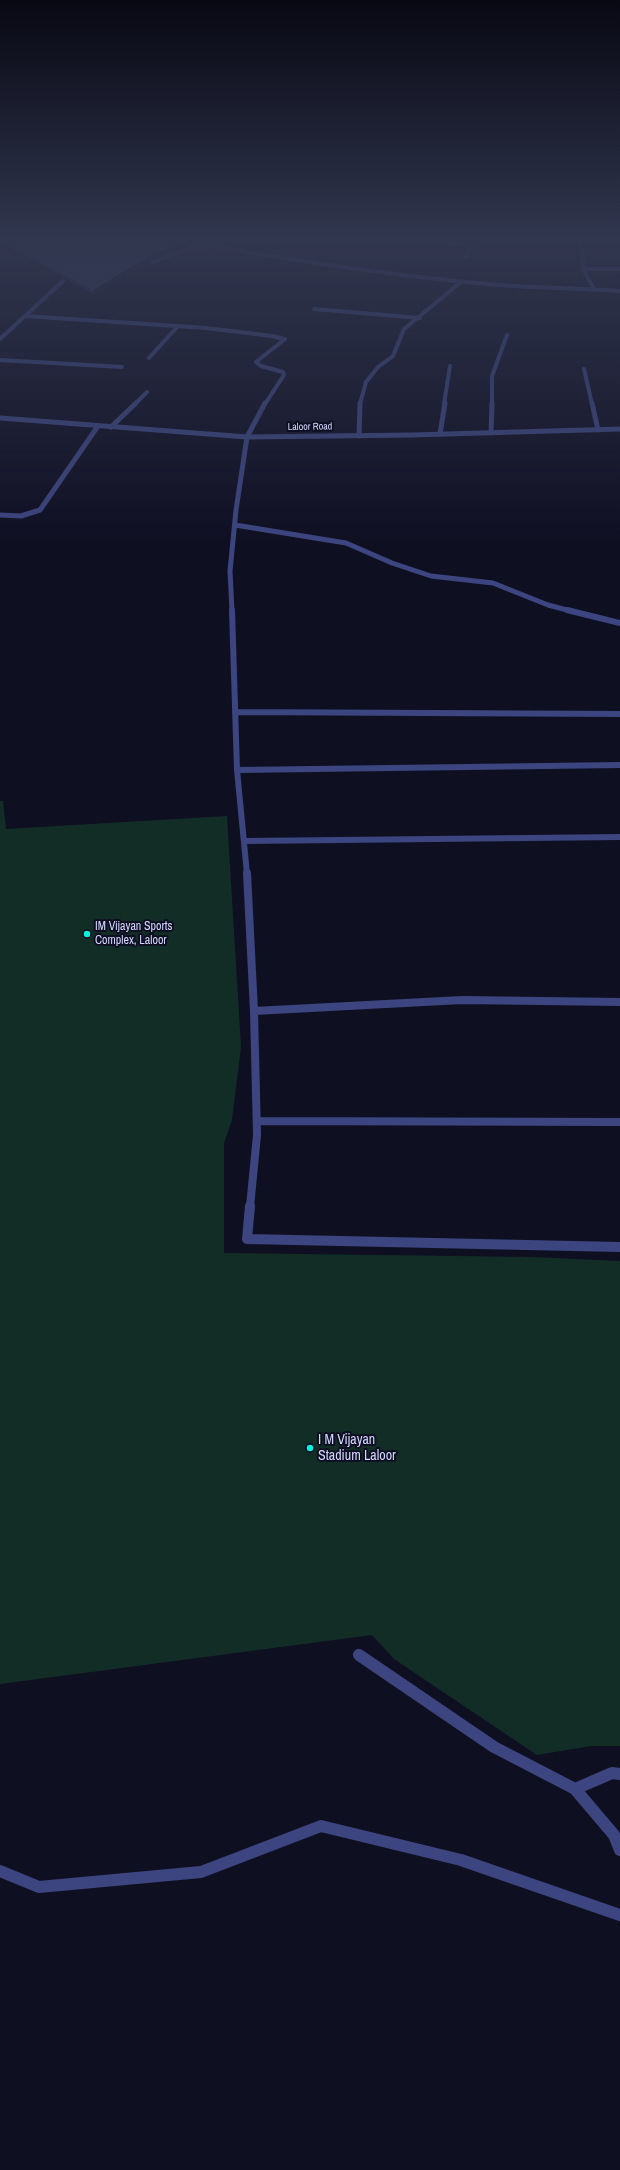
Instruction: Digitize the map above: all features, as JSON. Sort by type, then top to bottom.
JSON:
[{"type":"street","points":[[149,358],[163,342]]},
{"type":"street","points":[[282,342],[256,362],[262,367],[278,369],[283,372],[284,375],[262,408],[247,437],[234,525],[230,571],[238,770],[245,841],[254,1011],[257,1122],[246,1238],[620,1246]]},
{"type":"street","points":[[359,436],[357,414],[360,399],[371,376],[378,367],[391,359],[396,352],[398,342]]},
{"type":"street","points":[[491,433],[492,376],[504,342]]},
{"type":"street","points":[[0,360],[122,368]]},
{"type":"street","points":[[440,434],[450,366]]},
{"type":"street","points":[[584,369],[598,430]]},
{"type":"street","points":[[111,427],[147,392]]},
{"type":"street","name":"Laloor Road","points":[[0,418],[247,437],[359,436],[620,429]]},
{"type":"street","points":[[0,515],[21,516],[40,510],[98,426]]},
{"type":"street","points":[[234,525],[346,542],[392,563],[431,576],[493,583],[548,605],[620,623]]},
{"type":"street","points":[[235,712],[620,714]]},
{"type":"street","points":[[238,770],[620,766]]},
{"type":"street","points":[[245,841],[620,836]]},
{"type":"street","points":[[254,1011],[462,1000],[620,1002]]},
{"type":"street","points":[[257,1122],[620,1122]]},
{"type":"street","points":[[359,1655],[494,1747],[574,1789],[614,1836],[620,1850]]},
{"type":"street","points":[[574,1789],[612,1773],[620,1774]]},
{"type":"street","points":[[0,1871],[38,1887],[201,1872],[321,1826],[461,1860],[620,1914]]},
{"type":"green space","name":"I M Vijayan Stadium Laloor","points":[[0,801],[3,801],[6,829],[227,816],[241,1047],[232,1120],[224,1143],[224,1253],[532,1257],[620,1261],[620,1746],[591,1746],[537,1755],[394,1659],[372,1635],[0,1684]]},
{"type":"place","name":"IM Vijayan Sports Complex, Laloor","points":[[87,934]]},
{"type":"place","name":"I M Vijayan Stadium Laloor","points":[[310,1448]]}]
